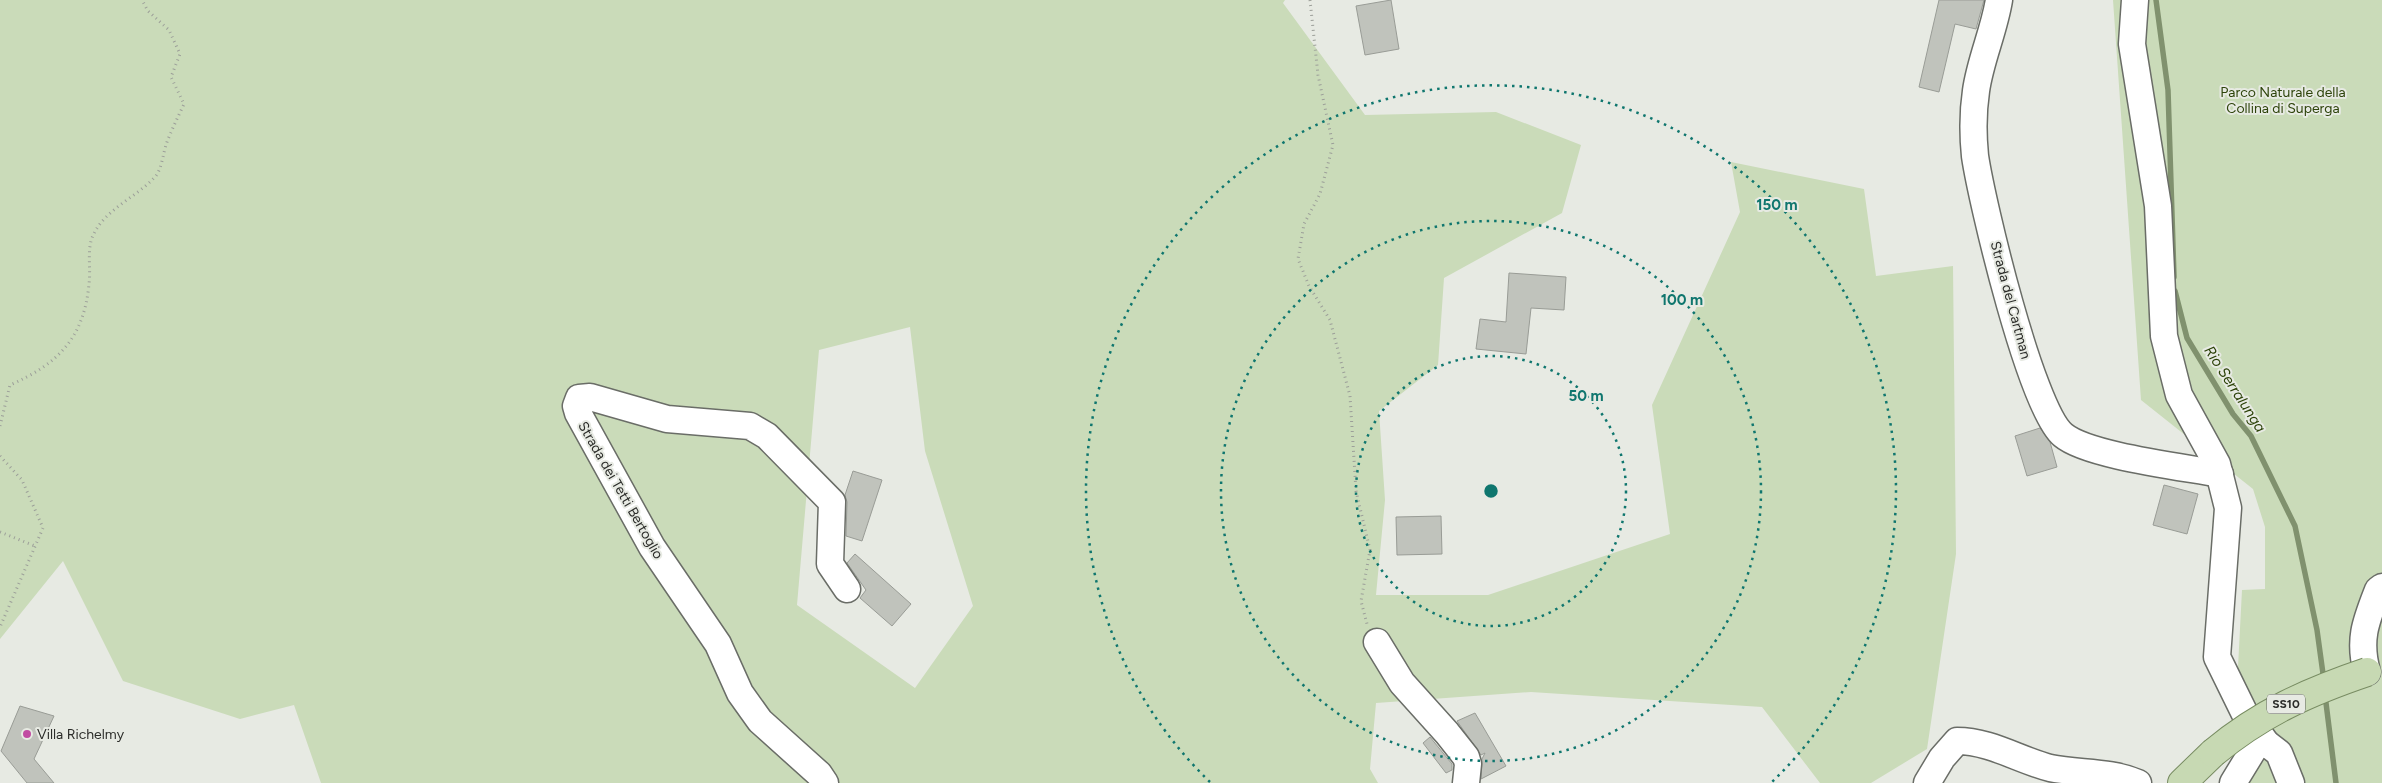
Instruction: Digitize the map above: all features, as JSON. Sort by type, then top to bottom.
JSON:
[{"type":"main road","name":"SS10","points":[[2182,783],[2213,753],[2242,729],[2265,715],[2336,682],[2374,670]]},
{"type":"street","name":"Strada del Cartman","points":[[1999,0],[1976,91],[1975,153],[1995,243],[2026,360],[2052,421],[2063,435],[2090,449],[2220,474]]},
{"type":"street","points":[[2136,0],[2132,44],[2158,206],[2164,336],[2179,395],[2217,464],[2228,508],[2217,657],[2244,712],[2266,743],[2279,753],[2291,783]]},
{"type":"street","name":"Strada dei Tetti Bertoglio","points":[[825,783],[819,774],[760,721],[740,693],[718,644],[652,547],[578,413],[576,406],[579,398],[590,397],[681,421],[750,426],[767,436],[832,502],[830,564],[847,589]]},
{"type":"street","points":[[2374,670],[2362,655],[2363,626],[2378,590],[2382,587]]},
{"type":"street","points":[[1377,642],[1402,683],[1448,733],[1466,757],[1468,764],[1466,783]]},
{"type":"street","points":[[1927,783],[1942,758],[1957,741],[1974,741],[2051,768],[2121,776],[2138,783]]},
{"type":"street","points":[[2233,783],[2255,747],[2266,743]]},
{"type":"path","points":[[0,426],[10,385],[34,375],[60,355],[77,334],[86,306],[91,239],[102,222],[127,198],[156,177],[167,142],[184,104],[171,78],[180,54],[169,30],[148,10],[142,0]]},
{"type":"path","points":[[1310,0],[1318,74],[1333,145],[1320,194],[1304,224],[1298,259],[1309,286],[1330,320],[1350,396],[1356,491],[1370,550],[1361,601],[1370,632],[1377,642]]},
{"type":"path","points":[[0,456],[22,480],[43,528],[0,627]]},
{"type":"path","points":[[0,532],[34,546]]},
{"type":"green space","points":[[0,0],[1285,0],[1283,3],[1365,115],[1496,112],[1581,145],[1562,213],[1444,278],[1438,365],[1379,411],[1385,500],[1376,595],[1488,595],[1670,534],[1652,405],[1740,212],[1731,162],[1864,189],[1876,276],[1953,266],[1956,554],[1927,749],[1871,783],[1820,783],[1762,707],[1531,692],[1376,703],[1370,769],[1378,783],[321,783],[294,705],[240,719],[123,681],[63,561],[0,639]],"holes":[[[910,327],[925,451],[973,606],[915,688],[797,605],[819,350]]]},
{"type":"green space","name":"Parco Naturale della Collina di Superga","points":[[2113,0],[2382,0],[2382,783],[2232,783],[2242,590],[2265,589],[2265,527],[2253,489],[2141,400]]},
{"type":"building","points":[[1391,0],[1399,49],[1365,55],[1356,6]]},
{"type":"building","points":[[1939,0],[1984,0],[1976,29],[1955,24],[1939,92],[1919,87]]},
{"type":"building","points":[[1509,273],[1566,277],[1564,310],[1531,308],[1526,354],[1476,349],[1480,319],[1506,322]]},
{"type":"building","points":[[2040,428],[2050,442],[2057,467],[2027,476],[2015,436]]},
{"type":"building","points":[[853,471],[882,480],[862,541],[846,536],[847,502],[845,495]]},
{"type":"building","points":[[2164,485],[2198,494],[2187,534],[2153,525]]},
{"type":"building","points":[[1441,516],[1442,554],[1397,555],[1396,517]]},
{"type":"building","points":[[855,554],[911,604],[892,626],[860,598],[866,590],[847,563]]},
{"type":"building","name":"Villa Richelmy","points":[[20,706],[54,716],[34,759],[54,783],[27,783],[1,751]]},
{"type":"building","points":[[1475,713],[1506,766],[1481,779],[1482,759],[1485,753],[1481,755],[1457,721]]},
{"type":"building","points":[[1430,737],[1452,764],[1452,770],[1446,773],[1423,743]]},
{"type":"waterway","name":"Rio Serralunga","points":[[2156,0],[2168,90],[2174,277]]},
{"type":"waterway","name":"Rio Serralunga","points":[[2175,291],[2187,338],[2233,414],[2251,436],[2295,526],[2317,630],[2324,681]]},
{"type":"waterway","name":"Rio Serralunga","points":[[2325,695],[2336,783]]},
{"type":"place","name":"Villa Richelmy","points":[[27,734]]}]
